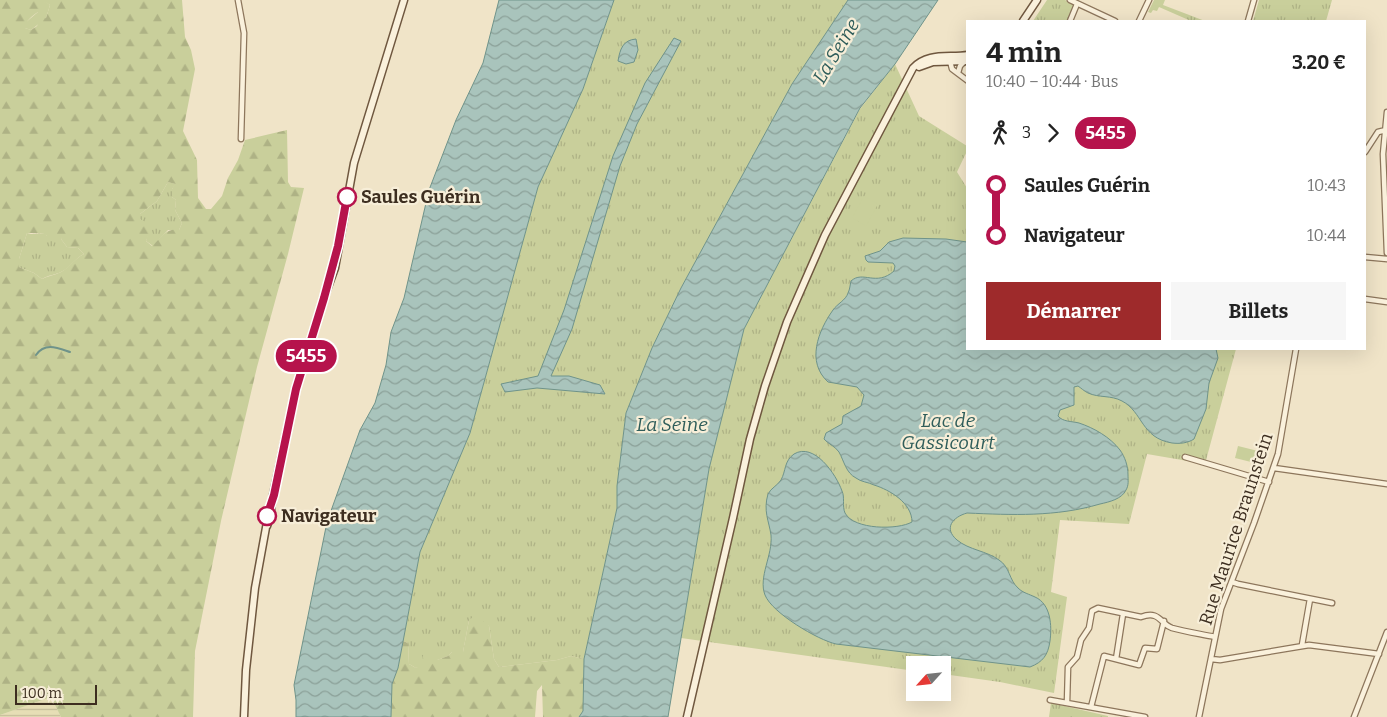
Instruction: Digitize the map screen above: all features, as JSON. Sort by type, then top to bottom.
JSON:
[{"type":"main road","points":[[244,717],[245,688],[256,588],[270,504],[274,495],[296,389],[338,246],[354,163],[404,0]]},
{"type":"main road","points":[[1024,20],[1037,0]]},
{"type":"main road","points":[[687,717],[742,472],[764,386],[786,322],[825,236],[913,68],[924,60],[933,57],[966,59]]},
{"type":"street","points":[[238,0],[244,33],[241,139]]},
{"type":"street","points":[[1070,0],[1113,20]]},
{"type":"street","points":[[1139,20],[1149,0]]},
{"type":"street","points":[[1248,20],[1254,0]]},
{"type":"street","points":[[1070,20],[1077,4]]},
{"type":"street","points":[[953,59],[952,69],[966,80]]},
{"type":"street","points":[[958,73],[960,66],[966,60]]},
{"type":"street","points":[[1387,112],[1383,154],[1387,253]]},
{"type":"street","points":[[1366,150],[1378,132],[1386,130]]},
{"type":"street","points":[[1366,257],[1387,259]]},
{"type":"street","points":[[1366,299],[1387,302]]},
{"type":"street","name":"Rue Maurice Braunstein","points":[[1199,717],[1221,609],[1274,468],[1281,440],[1296,350]]},
{"type":"street","points":[[1185,457],[1269,482]]},
{"type":"street","points":[[1274,468],[1387,484]]},
{"type":"street","points":[[1232,582],[1332,603]]},
{"type":"street","points":[[1302,645],[1310,599]]},
{"type":"street","points":[[1067,703],[1068,667],[1077,657],[1081,640],[1089,628],[1092,611],[1098,608],[1141,617],[1147,615],[1160,618],[1170,627],[1215,637]]},
{"type":"street","points":[[1116,659],[1123,614]]},
{"type":"street","points":[[1091,707],[1104,656],[1139,665],[1145,648],[1157,649],[1164,621]]},
{"type":"street","points":[[1354,717],[1379,654],[1384,648],[1387,632]]},
{"type":"street","points":[[1211,659],[1220,660],[1302,645],[1379,654]]},
{"type":"street","points":[[1050,700],[1145,717]]},
{"type":"shaded area","points":[[51,697],[61,717],[0,717],[0,715]]},
{"type":"green space","points":[[0,0],[182,0],[185,37],[191,50],[195,69],[183,131],[197,160],[198,198],[206,209],[211,209],[222,196],[245,140],[287,130],[288,182],[291,187],[304,188],[257,367],[221,521],[195,651],[193,717],[61,717],[51,697],[0,715]],"holes":[[[45,2],[50,5],[46,18],[40,19],[37,26],[31,30],[25,28],[26,23],[31,17],[38,12],[42,13]],[[168,182],[175,184],[172,189],[172,197],[176,200],[175,210],[182,223],[179,230],[171,230],[152,246],[146,241],[152,226],[140,219],[140,214],[157,201]],[[27,233],[62,236],[61,239],[67,247],[78,248],[84,254],[61,272],[42,279],[34,273],[19,267],[19,259]]]},
{"type":"green space","points":[[614,0],[848,0],[792,84],[681,288],[652,348],[626,413],[617,486],[617,508],[584,659],[571,656],[557,660],[499,667],[494,659],[489,626],[469,620],[463,652],[452,652],[448,656],[416,668],[409,664],[408,643],[403,641],[420,552],[470,433],[538,187],[583,89]]},
{"type":"green space","points":[[1047,0],[1065,0],[1076,5],[1068,20],[1034,20]]},
{"type":"green space","points":[[1154,0],[1165,0],[1163,5],[1202,20],[1189,20],[1159,7],[1157,11],[1148,12]]},
{"type":"green space","points":[[1259,0],[1332,0],[1326,20],[1253,20]]},
{"type":"green space","points":[[45,1],[50,5],[46,18],[31,30],[25,28],[25,23],[38,12]]},
{"type":"green space","points":[[895,64],[919,116],[966,145],[966,153],[957,172],[966,186],[966,350],[1236,350],[1205,464],[1147,454],[1129,524],[1060,520],[1051,592],[1067,597],[1054,693],[1000,682],[951,675],[951,656],[906,656],[906,670],[681,638],[709,469],[744,329],[860,109]]},
{"type":"green space","points":[[168,182],[176,184],[172,189],[172,197],[176,200],[175,210],[182,223],[179,230],[168,230],[153,246],[146,241],[148,233],[140,219],[140,214],[157,201]]},
{"type":"green space","points":[[864,196],[878,204],[866,226],[852,218]]},
{"type":"green space","points":[[27,233],[63,236],[61,239],[67,247],[78,248],[84,254],[59,273],[42,279],[34,273],[19,267],[19,259]]},
{"type":"green space","points":[[1238,446],[1262,452],[1259,464],[1235,458]]},
{"type":"green space","points":[[476,615],[489,626],[494,659],[499,667],[557,660],[571,656],[584,659],[583,711],[579,717],[543,717],[542,685],[537,691],[535,717],[391,717],[392,684],[398,668],[403,641],[408,643],[409,664],[416,668],[422,664],[424,648],[437,660],[448,656],[452,652],[463,652],[469,620]]},
{"type":"green space","points":[[1051,703],[1108,716],[1108,717],[1049,717]]},
{"type":"water","points":[[499,0],[614,0],[583,89],[538,187],[470,433],[420,552],[398,668],[392,684],[391,717],[296,717],[294,685],[327,522],[360,430],[375,403],[386,365],[391,332],[404,298],[429,190],[456,120],[483,63]]},
{"type":"water","name":"La Seine","points":[[848,0],[938,0],[895,64],[860,108],[744,329],[709,469],[668,717],[579,717],[583,711],[584,659],[617,508],[617,486],[626,413],[652,348],[681,288],[792,84]]},
{"type":"water","points":[[674,38],[681,41],[637,124],[620,166],[572,329],[551,376],[569,376],[600,385],[605,394],[537,388],[505,392],[501,384],[538,376],[564,310],[613,156],[645,83]]},
{"type":"water","points":[[636,39],[638,50],[634,62],[626,64],[618,61],[625,43]]},
{"type":"water","name":"Lac de Gassicourt","points":[[903,238],[946,239],[966,242],[966,350],[1216,350],[1218,358],[1209,383],[1206,409],[1194,439],[1187,442],[1172,443],[1162,440],[1154,436],[1129,406],[1122,401],[1092,395],[1078,386],[1074,387],[1074,405],[1060,410],[1058,416],[1096,430],[1107,437],[1120,450],[1127,465],[1128,482],[1124,493],[1118,498],[1067,511],[1017,514],[967,513],[954,520],[950,527],[953,536],[957,540],[989,554],[1003,563],[1018,588],[1040,600],[1047,610],[1051,629],[1048,650],[1042,660],[1030,667],[951,658],[951,656],[836,644],[796,625],[777,610],[765,595],[763,581],[771,543],[766,511],[768,494],[783,477],[787,463],[794,454],[802,451],[809,452],[823,462],[839,484],[843,496],[844,510],[850,519],[857,523],[877,527],[905,525],[912,522],[908,509],[899,498],[887,490],[853,476],[836,448],[824,439],[826,433],[842,424],[843,416],[861,406],[864,395],[857,387],[828,382],[821,374],[816,356],[819,337],[833,310],[847,295],[851,281],[860,277],[881,278],[894,271],[895,266],[893,263],[868,262],[866,260],[865,256],[880,251],[889,242]]},
{"type":"waterway","points":[[36,355],[43,348],[48,347],[70,352]]},
{"type":"bus line","name":"5455","points":[[267,516],[274,495],[300,373],[338,246],[347,197]]},
{"type":"place","name":"Saules Guérin","points":[[347,197]]},
{"type":"place","name":"Navigateur","points":[[267,516]]}]
